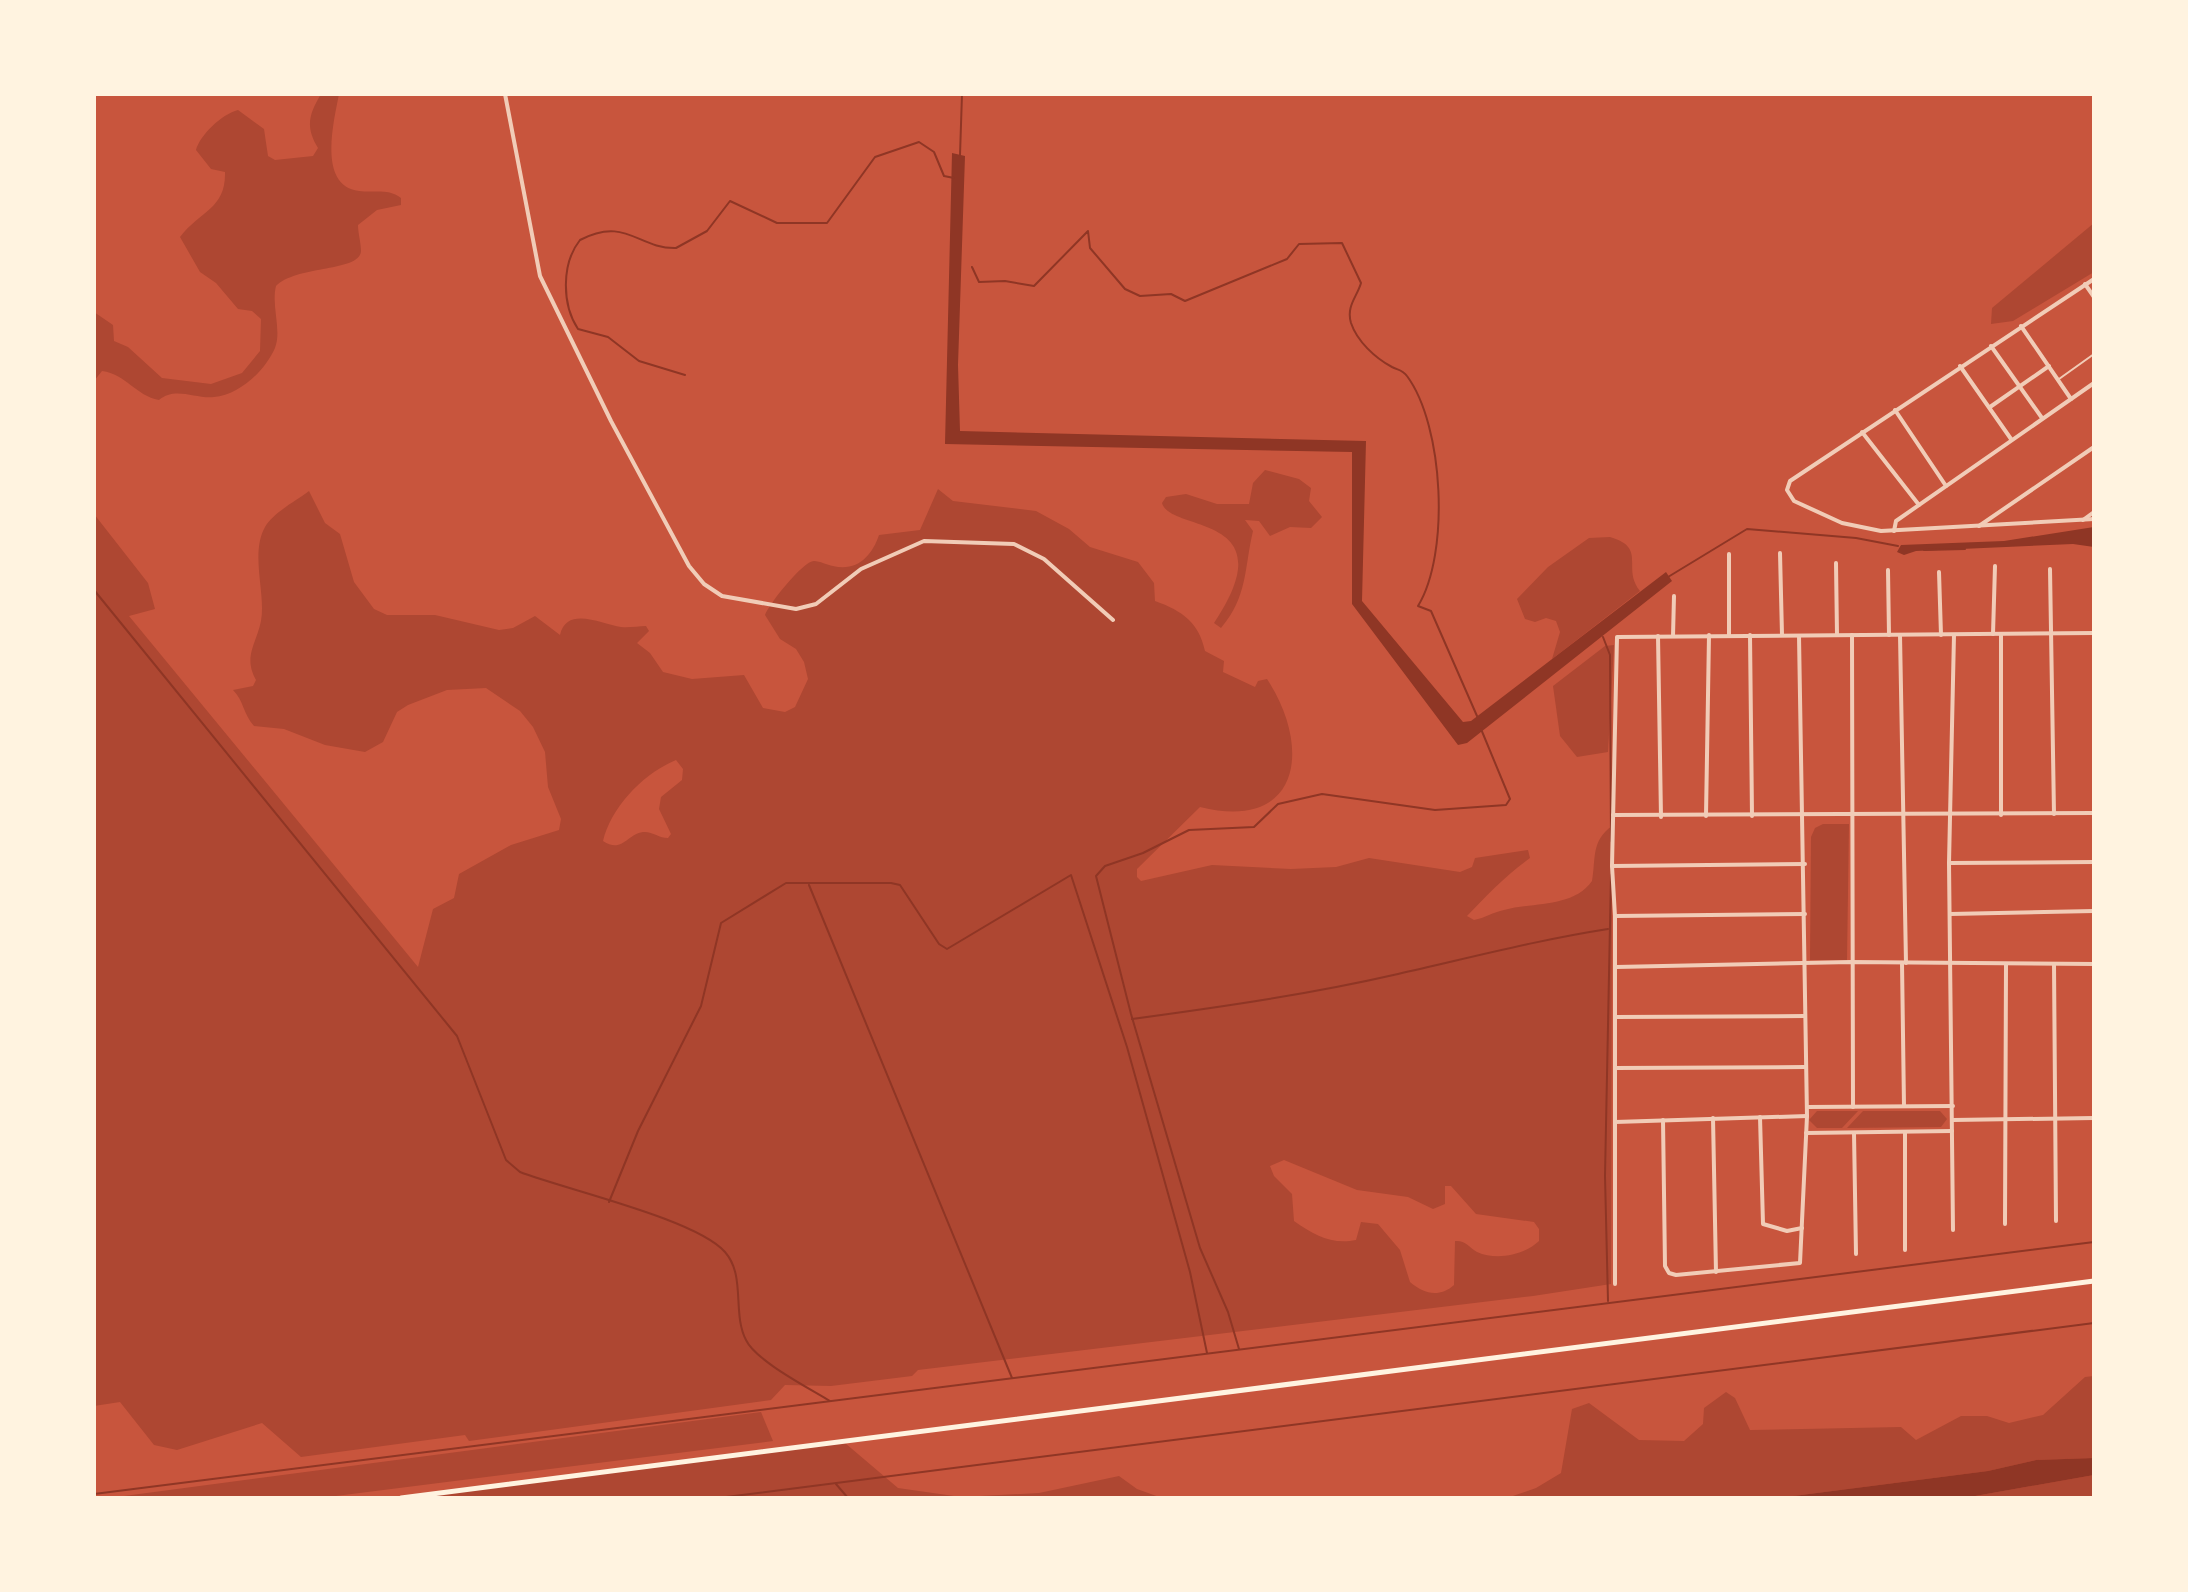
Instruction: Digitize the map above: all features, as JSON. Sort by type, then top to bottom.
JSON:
[{"type":"main road","points":[[401,1498],[2094,1281]]},
{"type":"street","points":[[505,94],[540,276],[618,434],[689,566],[704,584],[732,599],[796,609],[816,604],[861,569],[924,541],[1014,544],[1044,559],[1113,620]]},
{"type":"street","points":[[2094,279],[1790,481],[1787,493],[1794,501],[1842,523],[1894,531],[2094,519]]},
{"type":"street","points":[[2085,284],[2094,297]]},
{"type":"street","points":[[2021,326],[2071,399]]},
{"type":"street","points":[[1991,346],[2042,418]]},
{"type":"street","points":[[1960,366],[2011,439]]},
{"type":"street","points":[[1990,407],[2049,366]]},
{"type":"street","points":[[1894,531],[1896,521],[2094,383]]},
{"type":"street","points":[[1895,410],[1946,486]]},
{"type":"street","points":[[1862,432],[1919,505]]},
{"type":"street","points":[[1977,528],[2094,447]]},
{"type":"street","points":[[2081,522],[2094,512]]},
{"type":"street","points":[[1780,553],[1782,635]]},
{"type":"street","points":[[1729,554],[1729,635]]},
{"type":"street","points":[[1836,563],[1837,635]]},
{"type":"street","points":[[1993,634],[1995,566]]},
{"type":"street","points":[[2050,569],[2054,814]]},
{"type":"street","points":[[1888,570],[1889,635]]},
{"type":"street","points":[[1939,572],[1941,635]]},
{"type":"street","points":[[1673,636],[1674,596]]},
{"type":"street","points":[[1615,1284],[1615,916],[1612,866],[1617,637],[2094,633]]},
{"type":"street","points":[[2001,634],[2001,815]]},
{"type":"street","points":[[1706,816],[1709,635]]},
{"type":"street","points":[[1750,635],[1752,816]]},
{"type":"street","points":[[1663,1120],[1665,1266],[1669,1273],[1716,1272],[1800,1263],[1807,1116],[1799,635]]},
{"type":"street","points":[[1852,635],[1853,1107]]},
{"type":"street","points":[[1900,635],[1904,1106]]},
{"type":"street","points":[[1953,1230],[1953,964],[1949,815],[1954,635]]},
{"type":"street","points":[[1658,636],[1661,817]]},
{"type":"street","points":[[1613,815],[2094,813]]},
{"type":"street","points":[[1949,863],[2094,862]]},
{"type":"street","points":[[1612,866],[1805,864]]},
{"type":"street","points":[[1950,914],[2094,911]]},
{"type":"street","points":[[1615,916],[1805,914]]},
{"type":"street","points":[[1615,967],[1851,962],[2094,964]]},
{"type":"street","points":[[2054,964],[2056,1221]]},
{"type":"street","points":[[2005,1224],[2006,965]]},
{"type":"street","points":[[1615,1017],[1805,1016]]},
{"type":"street","points":[[1615,1068],[1805,1067]]},
{"type":"street","points":[[1806,1107],[1953,1106]]},
{"type":"street","points":[[1615,1122],[1807,1116]]},
{"type":"street","points":[[1760,1117],[1763,1224],[1787,1231],[1802,1228]]},
{"type":"street","points":[[1713,1118],[1716,1272]]},
{"type":"street","points":[[1953,1120],[2094,1118]]},
{"type":"street","points":[[1806,1133],[1953,1131]]},
{"type":"street","points":[[1854,1132],[1856,1254]]},
{"type":"street","points":[[1905,1132],[1905,1250]]},
{"type":"lane","points":[[2058,379],[2094,354]]},
{"type":"shaded area","points":[[321,94],[339,94],[331,151],[337,178],[346,187],[359,191],[396,195],[401,198],[401,205],[377,210],[358,225],[361,251],[358,258],[286,279],[276,286],[275,348],[258,373],[242,387],[214,397],[178,393],[159,400],[110,373],[102,371],[94,381],[94,312],[113,325],[114,341],[128,347],[162,378],[211,384],[242,373],[260,351],[261,319],[252,311],[238,309],[216,283],[200,272],[180,237],[216,202],[224,184],[225,172],[211,169],[196,150],[212,126],[238,110],[264,129],[268,156],[275,160],[313,156],[318,148],[311,134],[310,121]]},
{"type":"shaded area","points":[[952,153],[965,156],[958,365],[960,431],[1366,441],[1362,601],[1463,722],[1471,721],[1666,572],[1672,581],[1467,743],[1458,745],[1352,604],[1352,452],[945,444]]},
{"type":"shaded area","points":[[2094,223],[2094,272],[2013,321],[1991,324],[1992,308]]},
{"type":"shaded area","points":[[1265,470],[1299,479],[1311,488],[1309,501],[1322,517],[1311,528],[1290,527],[1270,536],[1259,521],[1245,520],[1253,531],[1244,582],[1236,605],[1221,628],[1214,623],[1233,587],[1238,562],[1232,544],[1219,533],[1170,512],[1162,503],[1166,497],[1186,494],[1217,504],[1249,504],[1253,483]]},
{"type":"shaded area","points":[[938,489],[953,501],[1036,511],[1069,529],[1090,547],[1138,562],[1154,583],[1155,601],[1188,619],[1199,633],[1205,651],[1224,661],[1223,672],[1255,687],[1258,681],[1267,679],[1290,731],[1292,756],[1288,778],[1277,795],[1259,807],[1234,811],[1200,807],[1137,869],[1137,877],[1141,881],[1212,865],[1291,869],[1336,867],[1369,858],[1460,872],[1472,867],[1475,858],[1528,850],[1530,858],[1467,916],[1474,920],[1504,910],[1563,900],[1584,890],[1592,881],[1597,844],[1612,826],[1611,1284],[918,1370],[912,1376],[831,1386],[785,1385],[771,1400],[469,1441],[465,1435],[301,1457],[262,1423],[177,1450],[154,1445],[120,1402],[94,1406],[94,514],[148,583],[155,609],[129,616],[418,967],[433,909],[454,898],[459,874],[511,845],[559,830],[561,819],[548,787],[545,752],[533,727],[520,711],[486,688],[447,690],[408,705],[397,712],[383,742],[365,752],[325,745],[284,729],[254,726],[233,690],[253,686],[256,680],[251,657],[262,610],[259,549],[265,527],[274,516],[309,491],[325,523],[340,534],[354,582],[374,609],[387,615],[435,615],[499,630],[513,628],[535,616],[560,635],[564,626],[578,619],[621,627],[646,626],[649,631],[637,643],[650,653],[663,672],[692,679],[744,675],[763,708],[785,712],[795,707],[808,679],[804,662],[796,649],[780,639],[765,615],[773,602],[809,563],[816,561],[849,567],[868,556],[879,535],[920,530]],"holes":[[[676,760],[683,769],[682,780],[661,797],[659,809],[671,834],[668,838],[643,832],[620,844],[603,841],[613,816],[630,793],[652,773]],[[1284,1160],[1357,1190],[1408,1197],[1433,1209],[1445,1204],[1445,1186],[1451,1186],[1476,1214],[1534,1222],[1539,1229],[1539,1241],[1526,1250],[1501,1256],[1485,1255],[1455,1241],[1454,1285],[1443,1292],[1426,1292],[1410,1282],[1400,1250],[1378,1224],[1361,1222],[1356,1240],[1339,1241],[1316,1234],[1294,1221],[1292,1194],[1274,1176],[1270,1166]]]},
{"type":"shaded area","points":[[2094,527],[2094,547],[2073,544],[1916,551],[1904,555],[1897,552],[1901,545],[2004,541]]},
{"type":"shaded area","points":[[1610,537],[1628,547],[1635,583],[1640,591],[1552,659],[1560,632],[1556,621],[1525,619],[1517,599],[1548,567],[1589,538]]},
{"type":"shaded area","points":[[1614,645],[1608,752],[1577,757],[1560,736],[1553,686],[1605,646]]},
{"type":"shaded area","points":[[1823,824],[1849,824],[1847,960],[1810,960],[1811,837],[1815,828]]},
{"type":"shaded area","points":[[1817,1111],[1858,1111],[1842,1128],[1817,1128],[1809,1120]]},
{"type":"shaded area","points":[[1863,1111],[1940,1111],[1947,1119],[1941,1127],[1847,1128]]},
{"type":"shaded area","points":[[2094,1376],[2094,1458],[2036,1460],[1988,1471],[1778,1498],[1507,1498],[1536,1488],[1561,1473],[1572,1409],[1589,1403],[1639,1440],[1684,1441],[1703,1424],[1704,1408],[1726,1392],[1735,1398],[1750,1430],[1901,1427],[1916,1440],[1961,1416],[1987,1416],[2009,1423],[2043,1415],[2085,1377]]},
{"type":"shaded area","points":[[761,1412],[773,1441],[320,1498],[109,1498]]},
{"type":"shaded area","points":[[845,1443],[898,1488],[961,1497],[1039,1493],[1119,1476],[1137,1489],[1162,1498],[414,1498]]},
{"type":"shaded area","points":[[2094,1458],[2094,1475],[1964,1498],[1778,1498],[1988,1471],[2036,1460]]},
{"type":"shaded area","points":[[2094,1475],[2094,1498],[1964,1498]]},
{"type":"waterway","points":[[960,155],[962,94]]},
{"type":"waterway","points":[[685,375],[639,361],[608,337],[578,329],[569,308],[566,284],[569,261],[580,240],[609,231],[676,248],[707,231],[730,201],[777,223],[827,223],[875,157],[919,142],[934,152],[944,176],[954,178]]},
{"type":"waterway","points":[[972,267],[979,282],[1005,281],[1034,286],[1088,231],[1090,248],[1125,289],[1140,296],[1171,294],[1185,301],[1287,259],[1299,244],[1342,243],[1361,283],[1350,312],[1354,330],[1373,354],[1405,374],[1419,398],[1429,426],[1435,457],[1438,524],[1435,555],[1418,606],[1431,611],[1477,716]]},
{"type":"waterway","points":[[1668,577],[1747,529],[1856,538],[1898,546]]},
{"type":"waterway","points":[[1924,550],[1965,549]]},
{"type":"waterway","points":[[94,590],[457,1036],[506,1160],[520,1172],[660,1217],[710,1240],[725,1252],[735,1272],[740,1318],[746,1340],[760,1357],[830,1401]]},
{"type":"waterway","points":[[1603,637],[1610,655],[1611,841]]},
{"type":"waterway","points":[[1239,1349],[1228,1312],[1200,1248],[1131,1014],[1096,876],[1105,866],[1143,853],[1189,830],[1254,827],[1278,804],[1322,794],[1435,810],[1506,805],[1510,799],[1481,729]]},
{"type":"waterway","points":[[609,1202],[638,1131],[701,1006],[721,923],[786,883],[891,883],[900,885],[939,944],[947,949],[1071,875],[1127,1047],[1190,1272],[1207,1353]]},
{"type":"waterway","points":[[1608,1301],[1605,1176],[1611,875]]},
{"type":"waterway","points":[[809,885],[1012,1378]]},
{"type":"waterway","points":[[1132,1019],[1332,988],[1608,929]]},
{"type":"waterway","points":[[94,1494],[2094,1242]]},
{"type":"waterway","points":[[718,1498],[2094,1323]]},
{"type":"waterway","points":[[836,1484],[848,1498]]}]
